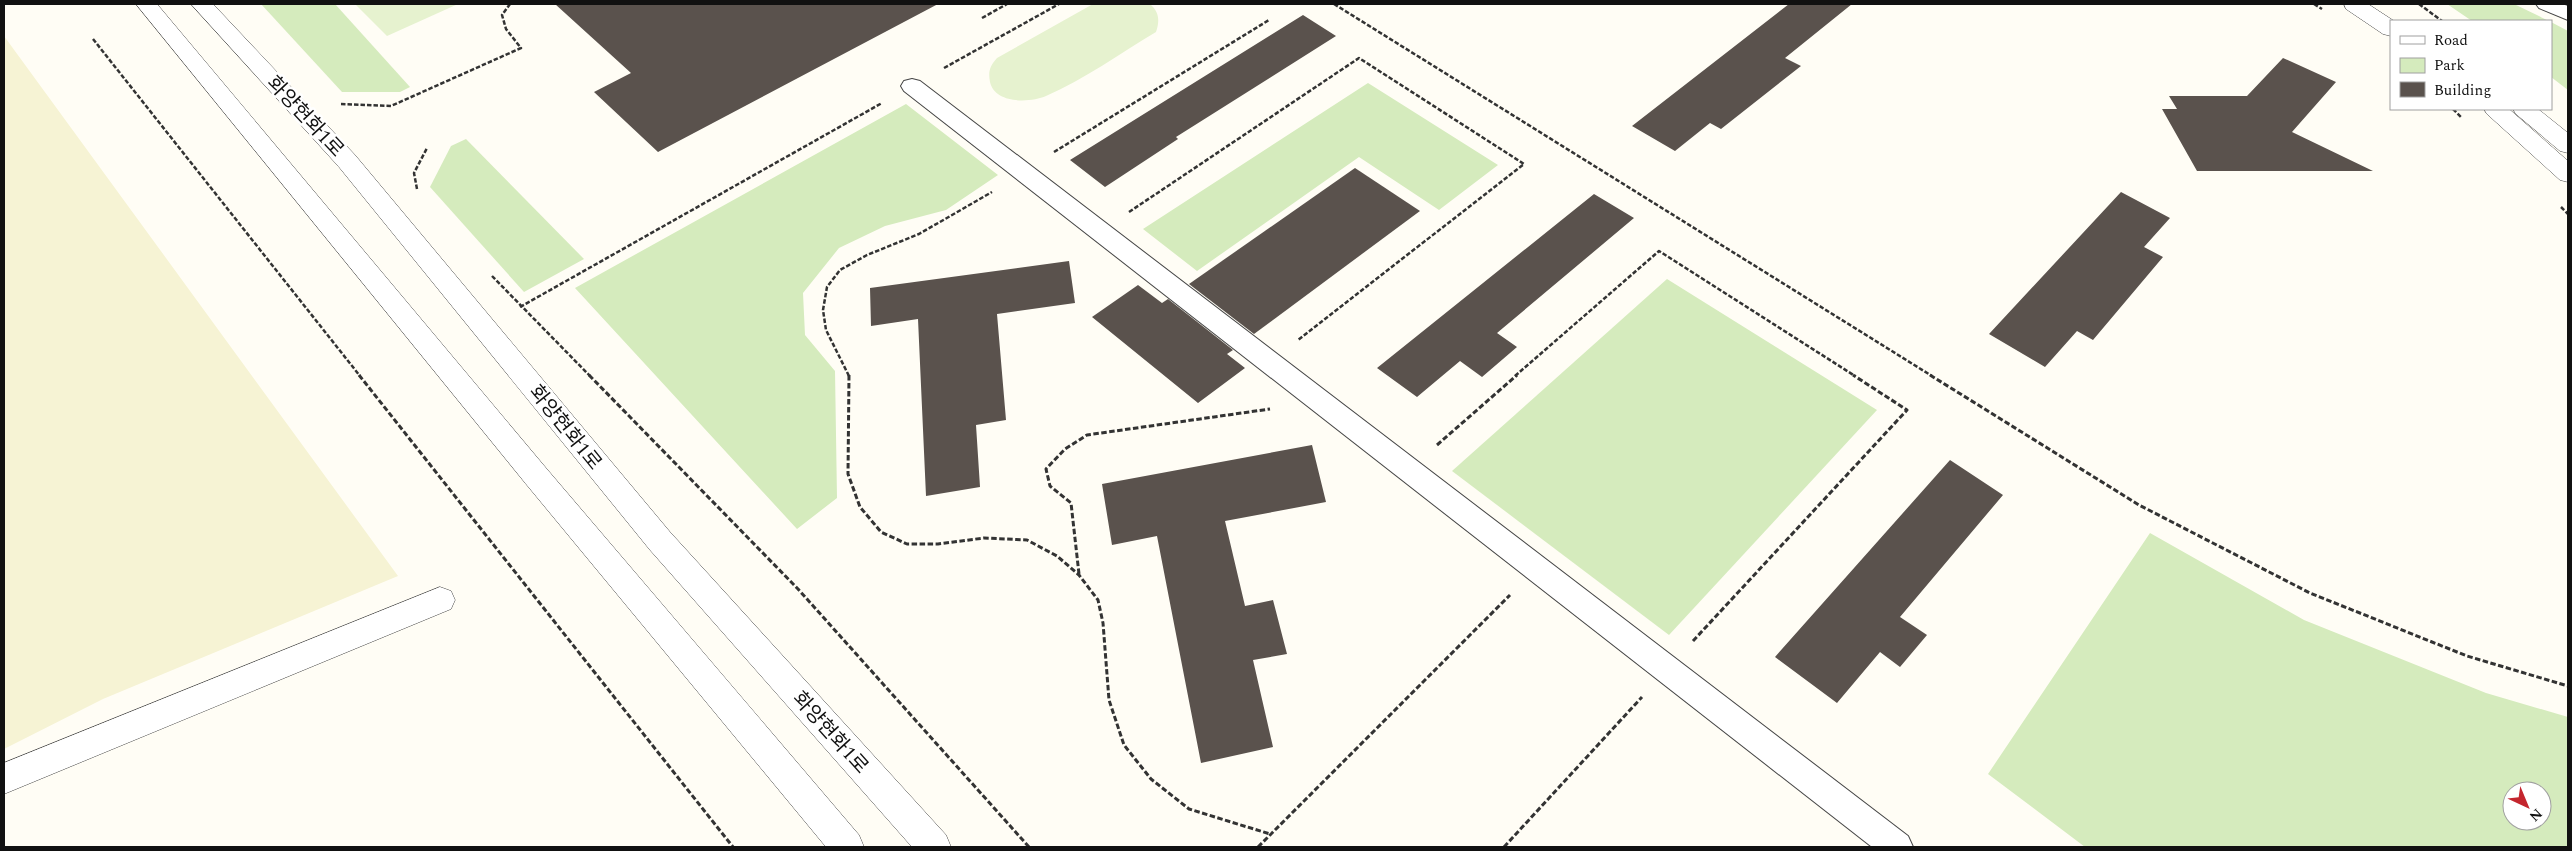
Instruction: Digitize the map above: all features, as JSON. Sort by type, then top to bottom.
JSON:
[{"type":"street","points":[[146,4],[298,184],[536,476],[847,847]]},
{"type":"street","name":"화양현화1로","points":[[201,4],[347,161],[660,541],[934,847]]},
{"type":"street","points":[[2354,4],[2390,28]]},
{"type":"street","points":[[2386,4],[2409,20]]},
{"type":"street","points":[[2546,4],[2568,14]]},
{"type":"street","points":[[912,86],[1536,570],[1897,847]]},
{"type":"street","points":[[2496,110],[2568,174]]},
{"type":"street","points":[[2525,110],[2568,145]]},
{"type":"street","points":[[4,778],[440,600]]},
{"type":"path","points":[[339,104],[391,106],[521,48],[506,29],[502,15],[510,4]]},
{"type":"path","points":[[982,18],[1007,4]]},
{"type":"path","points":[[520,307],[1059,4]]},
{"type":"path","points":[[1334,4],[2139,505],[2310,593],[2467,656],[2568,686]]},
{"type":"path","points":[[2419,4],[2441,20]]},
{"type":"path","points":[[1269,20],[987,195],[919,234],[867,255],[840,270],[827,287],[824,310],[826,330],[849,376],[848,474],[860,507],[880,532],[907,544],[938,544],[984,538],[1027,540],[1057,556],[1079,575],[1098,600],[1103,623],[1109,700],[1124,745],[1152,779],[1189,809],[1270,834]]},
{"type":"path","points":[[93,39],[733,847]]},
{"type":"path","points":[[1100,231],[1359,58],[1524,164],[1270,362]]},
{"type":"path","points":[[418,196],[414,173],[427,148]]},
{"type":"path","points":[[1408,470],[1660,251],[1907,410],[1504,847]]},
{"type":"path","points":[[488,272],[520,307],[798,589],[1029,847]]},
{"type":"path","points":[[1079,575],[1071,503],[1050,486],[1046,468],[1065,449],[1087,435],[1320,401]]},
{"type":"path","points":[[1258,847],[1536,570]]},
{"type":"shaded area","points":[[4,36],[398,576],[103,699],[4,749]]},
{"type":"green space","points":[[261,4],[335,4],[410,87],[400,92],[342,92]]},
{"type":"green space","points":[[355,4],[458,4],[387,36]]},
{"type":"green space","points":[[1093,4],[1150,4],[1158,16],[1156,32],[1088,74],[1046,96],[1031,100],[1014,100],[1006,98],[993,89],[989,72],[997,58]]},
{"type":"green space","points":[[2447,4],[2514,4],[2547,20],[2471,20]]},
{"type":"green space","points":[[2552,23],[2568,31],[2568,90],[2552,78]]},
{"type":"green space","points":[[1368,83],[1498,165],[1439,210],[1359,157],[1197,271],[1143,229]]},
{"type":"green space","points":[[906,104],[998,175],[946,210],[885,226],[839,248],[803,293],[805,335],[835,371],[837,498],[797,529],[575,288]]},
{"type":"green space","points":[[466,139],[584,259],[524,292],[430,187],[451,146]]},
{"type":"green space","points":[[1667,279],[1877,410],[1669,635],[1452,471]]},
{"type":"green space","points":[[2150,533],[2304,620],[2486,693],[2568,717],[2568,847],[2085,847],[1988,774]]},
{"type":"building","points":[[555,4],[938,4],[658,152],[594,92],[631,73]]},
{"type":"building","points":[[1789,4],[1852,4],[1785,58],[1801,66],[1721,129],[1710,123],[1675,151],[1632,126]]},
{"type":"building","points":[[1303,15],[1336,36],[1176,137],[1178,139],[1105,187],[1070,160]]},
{"type":"building","points":[[2283,58],[2336,82],[2292,132],[2373,171],[2197,171],[2162,109],[2177,109],[2169,96],[2247,96]]},
{"type":"building","points":[[1355,168],[1420,211],[1254,334],[1189,284]]},
{"type":"building","points":[[2121,192],[2170,218],[2144,247],[2163,257],[2093,340],[2077,331],[2045,367],[1989,334]]},
{"type":"building","points":[[1594,194],[1634,218],[1497,333],[1517,347],[1482,377],[1460,361],[1417,397],[1377,368]]},
{"type":"building","points":[[1069,261],[1075,303],[997,314],[1006,420],[976,425],[980,487],[926,496],[918,319],[871,326],[870,288]]},
{"type":"building","points":[[1138,285],[1162,303],[1168,299],[1233,350],[1227,354],[1245,368],[1198,403],[1092,317]]},
{"type":"building","points":[[1312,445],[1326,502],[1225,521],[1245,606],[1273,600],[1287,654],[1253,660],[1273,747],[1201,763],[1157,536],[1112,545],[1102,484]]},
{"type":"building","points":[[1950,460],[2003,495],[1900,617],[1927,635],[1900,667],[1880,652],[1837,703],[1775,657]]}]
